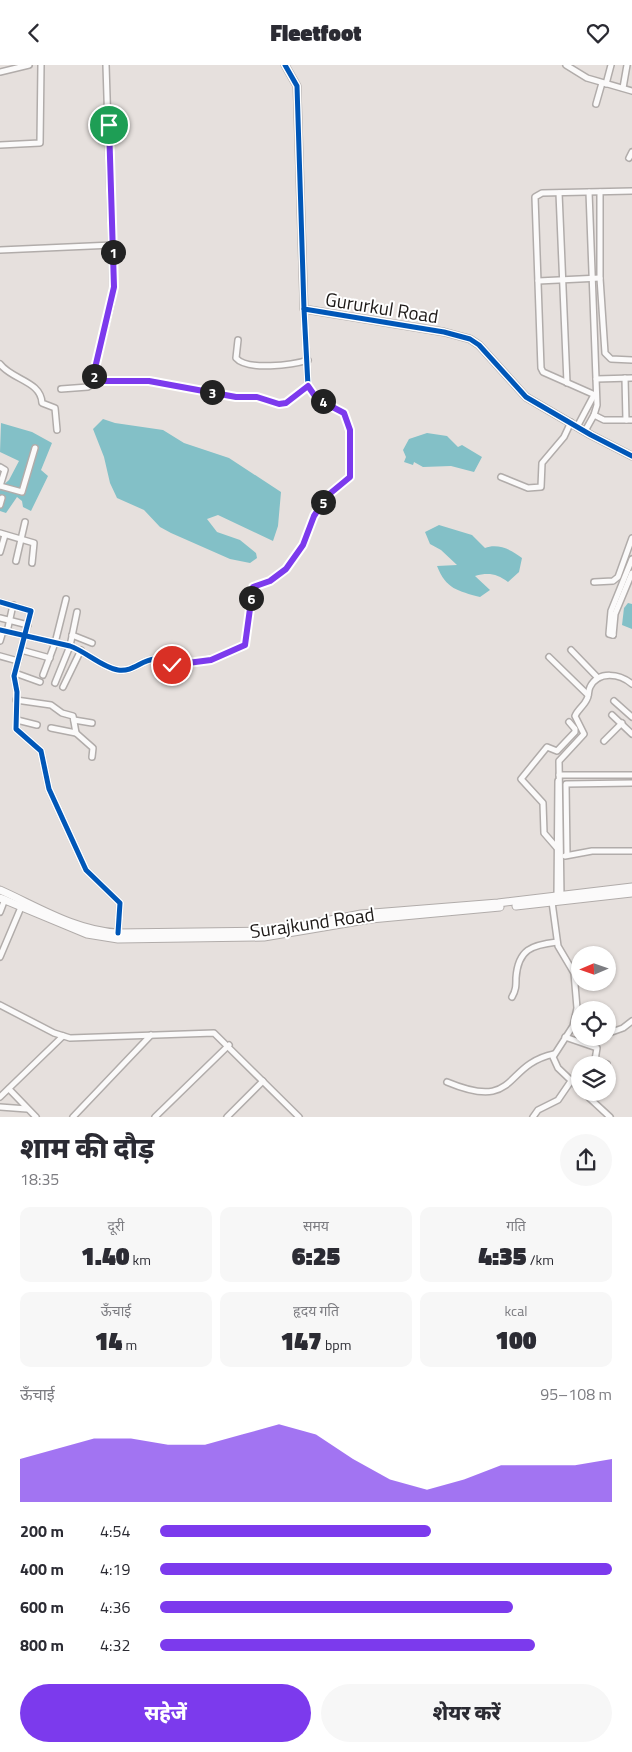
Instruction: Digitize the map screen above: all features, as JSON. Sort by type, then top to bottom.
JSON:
[{"type":"main road","name":"Surajkund Road","points":[[0,890],[4,897],[87,934],[118,939],[264,937],[371,919],[557,899],[632,887]]},
{"type":"main road","name":"Surajkund Road","points":[[22,905],[84,927],[118,933],[274,931],[361,914],[632,893]]},
{"type":"street","points":[[0,72],[29,65]]},
{"type":"street","points":[[0,145],[40,143],[41,65]]},
{"type":"street","points":[[61,389],[88,387],[92,381],[113,296],[113,245],[106,65]]},
{"type":"street","name":"Gururkul Road","points":[[285,65],[296,86],[304,309],[444,332],[470,339],[490,356],[520,393],[632,456]]},
{"type":"street","points":[[566,65],[582,75],[632,91]]},
{"type":"street","points":[[596,104],[611,65]]},
{"type":"street","points":[[623,88],[627,65]]},
{"type":"street","points":[[629,158],[632,152]]},
{"type":"street","points":[[595,395],[543,372],[541,368],[535,197],[537,194],[632,191]]},
{"type":"street","points":[[600,192],[600,278],[606,355],[612,359],[632,360]]},
{"type":"street","points":[[559,193],[567,383]]},
{"type":"street","points":[[585,431],[594,415],[596,407],[590,279],[589,193]]},
{"type":"street","points":[[0,250],[113,245]]},
{"type":"street","points":[[538,281],[600,278]]},
{"type":"street","points":[[3,631],[70,646],[81,650],[112,668],[129,670],[149,660],[158,658],[175,665],[204,661],[233,652],[245,645],[253,587],[270,581],[286,569],[303,545],[314,516],[322,502],[350,475],[350,438],[346,418],[341,411],[317,399],[308,386],[304,309]]},
{"type":"street","points":[[238,340],[236,358],[248,365],[291,364],[308,360]]},
{"type":"street","points":[[0,363],[9,373],[35,387],[42,396],[42,403],[55,407],[57,430]]},
{"type":"street","points":[[594,415],[604,420],[629,420],[625,378]]},
{"type":"street","points":[[596,379],[632,378]]},
{"type":"street","points":[[92,381],[149,381],[236,397],[257,397],[279,404],[286,403],[308,386]]},
{"type":"street","points":[[501,477],[528,488],[541,487],[542,463],[574,425],[595,395]]},
{"type":"street","points":[[626,395],[632,395]]},
{"type":"street","points":[[0,467],[5,470],[0,486],[22,492],[35,448]]},
{"type":"street","points":[[0,505],[2,498]]},
{"type":"street","points":[[16,561],[25,521]]},
{"type":"street","points":[[0,552],[3,534],[35,544],[32,563]]},
{"type":"street","points":[[594,582],[616,579],[632,538]]},
{"type":"street","points":[[632,559],[611,611],[609,622],[611,636],[613,634],[615,614],[630,585],[632,573]]},
{"type":"street","points":[[43,675],[55,643],[66,599]]},
{"type":"street","points":[[0,602],[30,610],[28,625],[15,673],[18,731],[42,751],[49,789],[86,870],[120,903],[118,933]]},
{"type":"street","points":[[0,641],[3,631],[10,620],[13,605]]},
{"type":"street","points":[[55,683],[70,646],[77,612]]},
{"type":"street","points":[[0,618],[28,625]]},
{"type":"street","points":[[72,635],[92,643]]},
{"type":"street","points":[[21,650],[50,658]]},
{"type":"street","points":[[63,687],[81,650]]},
{"type":"street","points":[[571,650],[598,678]]},
{"type":"street","points":[[0,656],[18,661]]},
{"type":"street","points":[[549,657],[588,695]]},
{"type":"street","points":[[15,673],[40,682]]},
{"type":"street","points":[[562,856],[560,760],[584,734],[575,715],[588,695],[590,687],[598,678],[618,676],[632,684]]},
{"type":"street","points":[[16,700],[51,705],[62,713],[73,716],[76,733]]},
{"type":"street","points":[[614,701],[632,717]]},
{"type":"street","points":[[612,715],[632,734]]},
{"type":"street","points":[[74,720],[92,723]]},
{"type":"street","points":[[17,721],[37,725]]},
{"type":"street","points":[[562,856],[544,833],[543,803],[522,779],[547,747],[557,751],[575,732],[569,722]]},
{"type":"street","points":[[604,741],[622,723]]},
{"type":"street","points":[[51,728],[76,733],[93,748],[92,757]]},
{"type":"street","points":[[559,777],[632,775]]},
{"type":"street","points":[[557,848],[557,787],[559,777]]},
{"type":"street","points":[[447,1082],[468,1091],[494,1092],[506,1086],[538,1060],[554,1054],[565,1037],[576,1017],[577,992],[574,973],[557,942],[557,899],[562,856],[566,784],[632,783]]},
{"type":"street","points":[[562,856],[592,851],[632,851]]},
{"type":"street","points":[[0,912],[4,897]]},
{"type":"street","points":[[0,957],[22,905]]},
{"type":"street","points":[[512,997],[516,989],[518,966],[525,951],[537,945],[557,942]]},
{"type":"street","points":[[0,1005],[63,1036],[77,1039],[214,1033],[229,1045],[299,1117]]},
{"type":"street","points":[[616,1030],[632,1021]]},
{"type":"street","points":[[72,1117],[151,1035]]},
{"type":"street","points":[[0,1097],[63,1036]]},
{"type":"street","points":[[565,1037],[597,1047],[596,1056]]},
{"type":"street","points":[[155,1117],[229,1045]]},
{"type":"street","points":[[533,1117],[538,1110],[558,1100],[571,1081],[558,1068],[554,1054]]},
{"type":"street","points":[[227,1117],[263,1081]]},
{"type":"street","points":[[9,1089],[36,1117]]},
{"type":"street","points":[[593,1101],[610,1117]]},
{"type":"street","points":[[0,1107],[27,1109]]},
{"type":"water","points":[[103,419],[115,423],[163,430],[184,443],[229,458],[281,492],[278,526],[273,541],[218,515],[207,519],[217,532],[240,540],[256,553],[257,558],[250,563],[230,559],[171,533],[160,527],[144,510],[117,498],[110,483],[104,457],[93,429]]},
{"type":"water","points":[[1,423],[32,432],[52,443],[41,470],[48,476],[31,511],[23,507],[22,501],[17,497],[6,513],[0,511],[0,488],[9,480],[19,461],[0,452]]},
{"type":"water","points":[[427,433],[447,436],[458,447],[462,445],[482,457],[474,472],[451,466],[423,467],[414,462],[413,465],[404,462],[406,457],[403,450],[409,439]]},
{"type":"water","points":[[439,525],[472,535],[485,548],[495,546],[514,552],[522,558],[519,572],[508,582],[493,575],[475,576],[490,590],[480,597],[454,588],[444,580],[437,566],[457,565],[441,550],[430,544],[425,532]]},
{"type":"water","points":[[628,603],[632,604],[632,629],[622,625],[624,608]]},
{"type":"cycle path","points":[[285,65],[297,86],[304,309],[444,332],[470,339],[479,345],[526,397],[591,435],[632,456]]},
{"type":"cycle path","points":[[0,630],[70,646],[106,666],[118,670],[132,668],[154,659],[172,665],[181,665],[219,657],[245,645],[253,587],[270,581],[286,569],[303,545],[314,516],[327,496],[346,481],[350,475],[350,438],[346,418],[341,411],[317,399],[308,386],[304,309]]},
{"type":"cycle path","points":[[0,602],[31,611],[14,676],[17,692],[16,729],[41,751],[49,789],[86,870],[120,903],[118,933]]},
{"type":"route","points":[[109,125],[114,287],[112,304],[92,381],[149,381],[183,389],[211,391],[236,397],[257,397],[279,404],[286,403],[296,393],[308,386],[317,399],[344,413],[350,430],[350,477],[335,488],[318,508],[303,545],[286,569],[270,581],[253,587],[248,638],[245,645],[233,652],[211,660],[172,665]]}]
